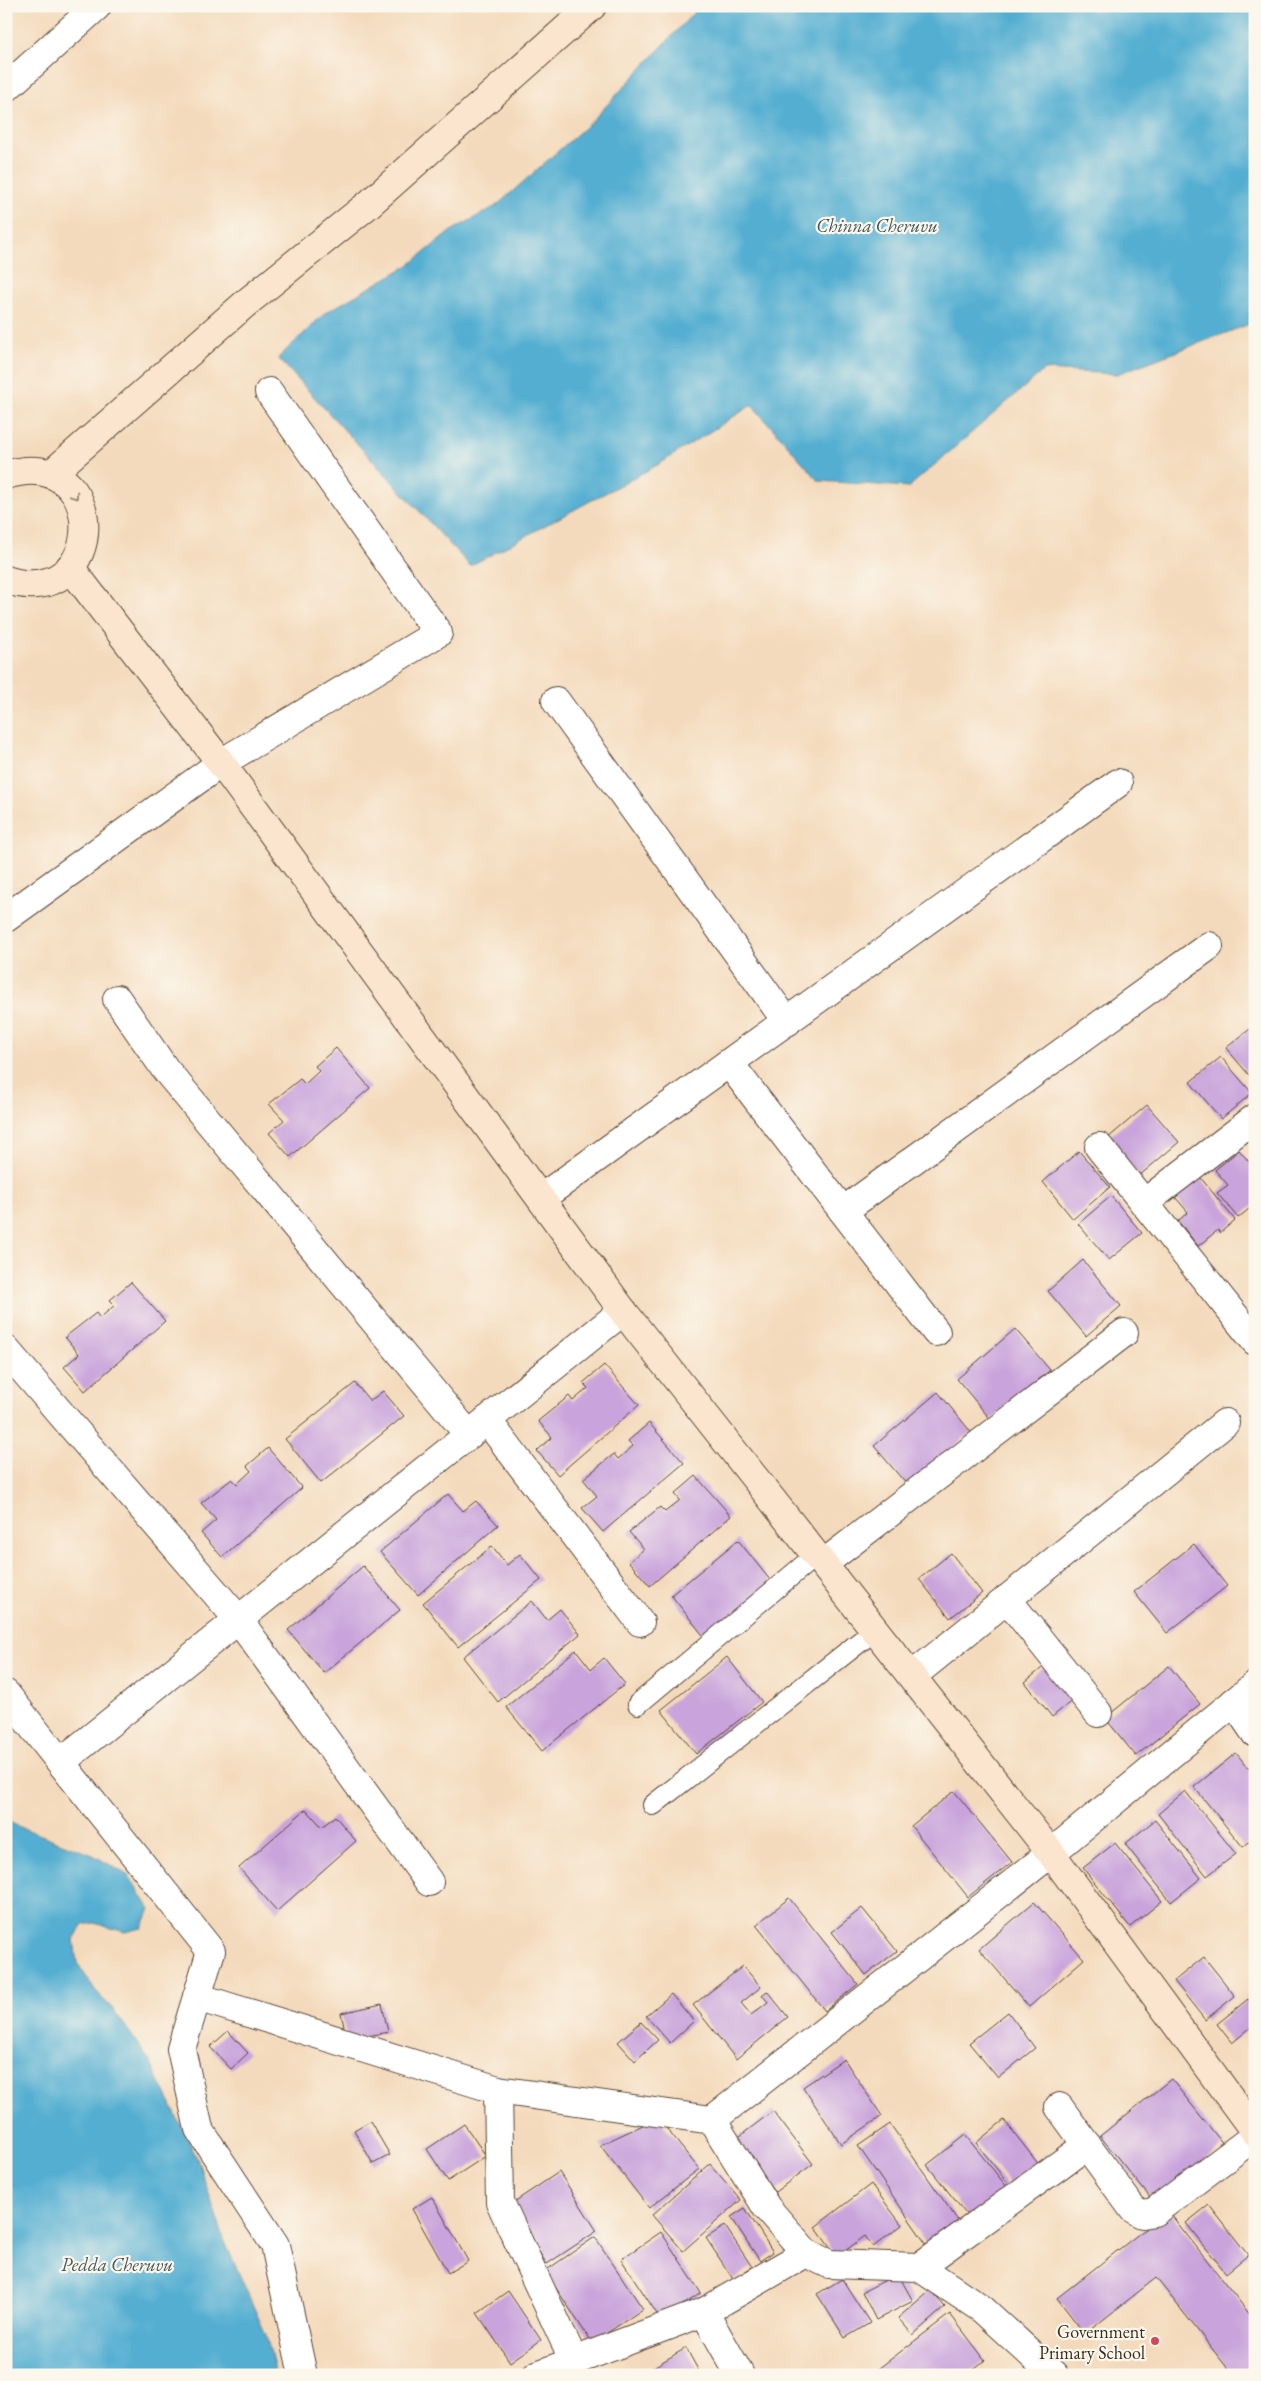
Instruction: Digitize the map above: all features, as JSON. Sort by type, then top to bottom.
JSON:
[{"type":"street","points":[[6,88],[97,6]]},
{"type":"street","points":[[51,474],[246,303],[369,204],[592,6]]},
{"type":"street","points":[[6,918],[222,763],[438,633],[269,392]]},
{"type":"street","points":[[6,475],[20,470],[36,470],[51,474],[67,485],[78,498],[85,516],[86,534],[80,552],[70,567],[56,577],[40,583],[23,584],[6,580]]},
{"type":"street","points":[[70,567],[222,763],[623,1311],[1051,1853],[1255,2134],[1154,2212],[1142,2214],[1133,2210],[1059,2107]]},
{"type":"street","points":[[556,701],[786,1022]]},
{"type":"street","points":[[540,1198],[1118,783]]},
{"type":"street","points":[[843,1211],[1209,946]]},
{"type":"street","points":[[117,999],[165,1069],[478,1428],[640,1622]]},
{"type":"street","points":[[729,1064],[936,1332]]},
{"type":"street","points":[[1144,1202],[1255,1118]]},
{"type":"street","points":[[1099,1147],[1255,1341]]},
{"type":"street","points":[[61,1762],[623,1311]]},
{"type":"street","points":[[820,1560],[1124,1333]]},
{"type":"street","points":[[6,1350],[238,1619],[429,1882]]},
{"type":"street","points":[[912,1676],[1225,1423]]},
{"type":"street","points":[[1007,1599],[1098,1713]]},
{"type":"street","points":[[197,1997],[498,2090],[712,2120],[1051,1853],[1244,1693],[1255,1733]]},
{"type":"street","points":[[6,1694],[211,1951],[180,2050],[199,2129],[275,2245],[303,2375]]},
{"type":"street","points":[[498,2090],[500,2202],[574,2361]]},
{"type":"street","points":[[712,2120],[767,2208],[806,2253],[829,2264],[919,2267],[982,2309],[1054,2375]]},
{"type":"street","points":[[919,2267],[1087,2145]]},
{"type":"street","points":[[537,2375],[704,2312],[806,2253]]},
{"type":"street","points":[[704,2312],[740,2375]]},
{"type":"lane","points":[[638,1704],[820,1560]]},
{"type":"lane","points":[[654,1805],[875,1630]]},
{"type":"water","name":"Chinna Cheruvu","points":[[700,6],[1255,6],[1255,322],[1117,374],[1044,370],[909,487],[819,481],[752,405],[659,464],[470,566],[278,358],[325,313],[409,265],[451,231],[496,206],[592,121]]},
{"type":"water","name":"Pedda Cheruvu","points":[[6,1820],[93,1855],[129,1876],[150,1909],[142,1928],[125,1932],[94,1923],[83,1925],[74,1939],[77,1963],[98,1994],[113,2009],[149,2060],[197,2158],[225,2242],[266,2335],[276,2375],[6,2375]]},
{"type":"building","points":[[1255,1025],[1255,1082],[1226,1048]]},
{"type":"building","points":[[336,1048],[370,1088],[290,1157],[269,1133],[284,1120],[269,1104],[300,1079],[305,1084],[319,1071],[315,1066]]},
{"type":"building","points":[[1221,1057],[1252,1093],[1221,1119],[1190,1082]]},
{"type":"building","points":[[1147,1105],[1179,1142],[1139,1176],[1108,1138]]},
{"type":"building","points":[[1239,1150],[1255,1169],[1255,1204],[1238,1218],[1217,1193],[1228,1185],[1215,1170]]},
{"type":"building","points":[[1079,1151],[1110,1187],[1073,1219],[1043,1182]]},
{"type":"building","points":[[1200,1177],[1235,1220],[1220,1233],[1218,1230],[1198,1246],[1178,1221],[1188,1212],[1175,1197]]},
{"type":"building","points":[[1111,1196],[1142,1233],[1109,1260],[1078,1224]]},
{"type":"building","points":[[1083,1260],[1121,1306],[1086,1336],[1048,1291]]},
{"type":"building","points":[[131,1282],[165,1321],[85,1391],[64,1367],[79,1354],[65,1337],[96,1313],[100,1318],[115,1305],[110,1300]]},
{"type":"building","points":[[1015,1329],[1050,1370],[991,1420],[957,1379]]},
{"type":"building","points":[[604,1365],[639,1405],[558,1475],[537,1451],[552,1437],[538,1421],[569,1396],[573,1401],[588,1388],[583,1383]]},
{"type":"building","points":[[355,1383],[370,1401],[383,1391],[404,1416],[321,1483],[285,1439]]},
{"type":"building","points":[[938,1392],[971,1432],[908,1486],[874,1446]]},
{"type":"building","points":[[649,1423],[684,1463],[603,1532],[582,1508],[597,1496],[583,1479],[614,1454],[618,1459],[633,1446],[628,1441]]},
{"type":"building","points":[[268,1448],[302,1488],[222,1557],[201,1533],[216,1520],[201,1503],[232,1479],[237,1484],[251,1471],[247,1466]]},
{"type":"building","points":[[696,1476],[731,1516],[650,1586],[629,1562],[644,1549],[629,1532],[660,1507],[665,1512],[680,1500],[675,1494]]},
{"type":"building","points":[[448,1494],[463,1511],[476,1501],[498,1525],[418,1595],[380,1552]]},
{"type":"building","points":[[738,1540],[774,1585],[706,1639],[671,1595]]},
{"type":"building","points":[[1194,1544],[1227,1586],[1167,1633],[1134,1592]]},
{"type":"building","points":[[492,1546],[507,1565],[520,1554],[541,1580],[458,1647],[423,1603]]},
{"type":"building","points":[[951,1553],[982,1593],[950,1618],[919,1579]]},
{"type":"building","points":[[363,1566],[400,1610],[324,1673],[288,1630]]},
{"type":"building","points":[[532,1601],[547,1620],[560,1609],[580,1634],[498,1702],[463,1657]]},
{"type":"building","points":[[576,1650],[591,1669],[604,1658],[625,1684],[542,1751],[506,1707]]},
{"type":"building","points":[[727,1657],[762,1702],[696,1754],[661,1710]]},
{"type":"building","points":[[1047,1664],[1074,1699],[1052,1717],[1025,1682]]},
{"type":"building","points":[[1169,1666],[1200,1704],[1136,1756],[1105,1718]]},
{"type":"building","points":[[1236,1753],[1255,1776],[1255,1837],[1243,1847],[1194,1787]]},
{"type":"building","points":[[954,1791],[1012,1862],[968,1897],[911,1826]]},
{"type":"building","points":[[1185,1791],[1236,1854],[1207,1876],[1158,1814]]},
{"type":"building","points":[[306,1809],[322,1827],[335,1816],[356,1841],[277,1911],[239,1868]]},
{"type":"building","points":[[1155,1820],[1201,1878],[1171,1902],[1125,1844]]},
{"type":"building","points":[[1115,1843],[1162,1901],[1130,1927],[1083,1868]]},
{"type":"building","points":[[789,1898],[858,1984],[825,2011],[756,1925]]},
{"type":"building","points":[[1034,1902],[1084,1959],[1029,2007],[979,1949]]},
{"type":"building","points":[[862,1908],[897,1951],[866,1975],[832,1932]]},
{"type":"building","points":[[1204,1957],[1235,1996],[1205,2020],[1174,1981]]},
{"type":"building","points":[[743,1966],[761,1987],[741,2003],[751,2015],[768,2002],[762,1995],[767,1991],[788,2017],[736,2059],[693,2005]]},
{"type":"building","points":[[671,1994],[694,2021],[670,2043],[646,2016]]},
{"type":"building","points":[[1248,1999],[1255,2008],[1255,2024],[1232,2043],[1217,2024]]},
{"type":"building","points":[[382,2004],[388,2032],[347,2040],[341,2013]]},
{"type":"building","points":[[1008,2012],[1035,2048],[998,2078],[969,2043]]},
{"type":"building","points":[[641,2022],[658,2040],[635,2061],[618,2042]]},
{"type":"building","points":[[228,2031],[248,2053],[231,2069],[210,2047]]},
{"type":"building","points":[[844,2059],[882,2116],[841,2144],[803,2087]]},
{"type":"building","points":[[1171,2079],[1224,2145],[1153,2201],[1100,2136]]},
{"type":"building","points":[[773,2111],[813,2164],[775,2192],[736,2139]]},
{"type":"building","points":[[658,2118],[699,2169],[649,2208],[600,2145]]},
{"type":"building","points":[[1004,2120],[1040,2166],[1012,2188],[976,2143]]},
{"type":"building","points":[[370,2121],[390,2155],[373,2164],[354,2130]]},
{"type":"building","points":[[464,2124],[486,2156],[448,2181],[427,2149]]},
{"type":"building","points":[[890,2124],[961,2225],[929,2248],[858,2146]]},
{"type":"building","points":[[965,2135],[1012,2193],[974,2224],[927,2165]]},
{"type":"building","points":[[710,2164],[741,2200],[683,2251],[652,2215]]},
{"type":"building","points":[[559,2172],[597,2231],[547,2264],[508,2206]]},
{"type":"building","points":[[871,2184],[902,2225],[873,2247],[865,2236],[837,2257],[815,2227]]},
{"type":"building","points":[[432,2197],[468,2261],[448,2273],[412,2209]]},
{"type":"building","points":[[1209,2205],[1248,2255],[1226,2273],[1186,2223]]},
{"type":"building","points":[[745,2208],[773,2252],[760,2261],[731,2217]]},
{"type":"building","points":[[1168,2211],[1255,2321],[1255,2372],[1251,2375],[1233,2375],[1156,2278],[1085,2334],[1057,2298]]},
{"type":"building","points":[[725,2226],[752,2267],[733,2279],[706,2238]]},
{"type":"building","points":[[661,2232],[701,2293],[661,2320],[621,2259]]},
{"type":"building","points":[[595,2237],[643,2309],[592,2343],[545,2271]]},
{"type":"building","points":[[898,2274],[913,2301],[876,2320],[862,2292]]},
{"type":"building","points":[[842,2279],[870,2323],[845,2338],[817,2294]]},
{"type":"building","points":[[930,2290],[945,2307],[913,2335],[898,2318]]},
{"type":"building","points":[[508,2291],[541,2340],[510,2362],[477,2313]]},
{"type":"building","points":[[950,2314],[985,2360],[966,2375],[876,2375],[874,2372]]},
{"type":"building","points":[[686,2348],[701,2375],[640,2375]]},
{"type":"place","name":"Government Primary School","points":[[1155,2341]]}]
